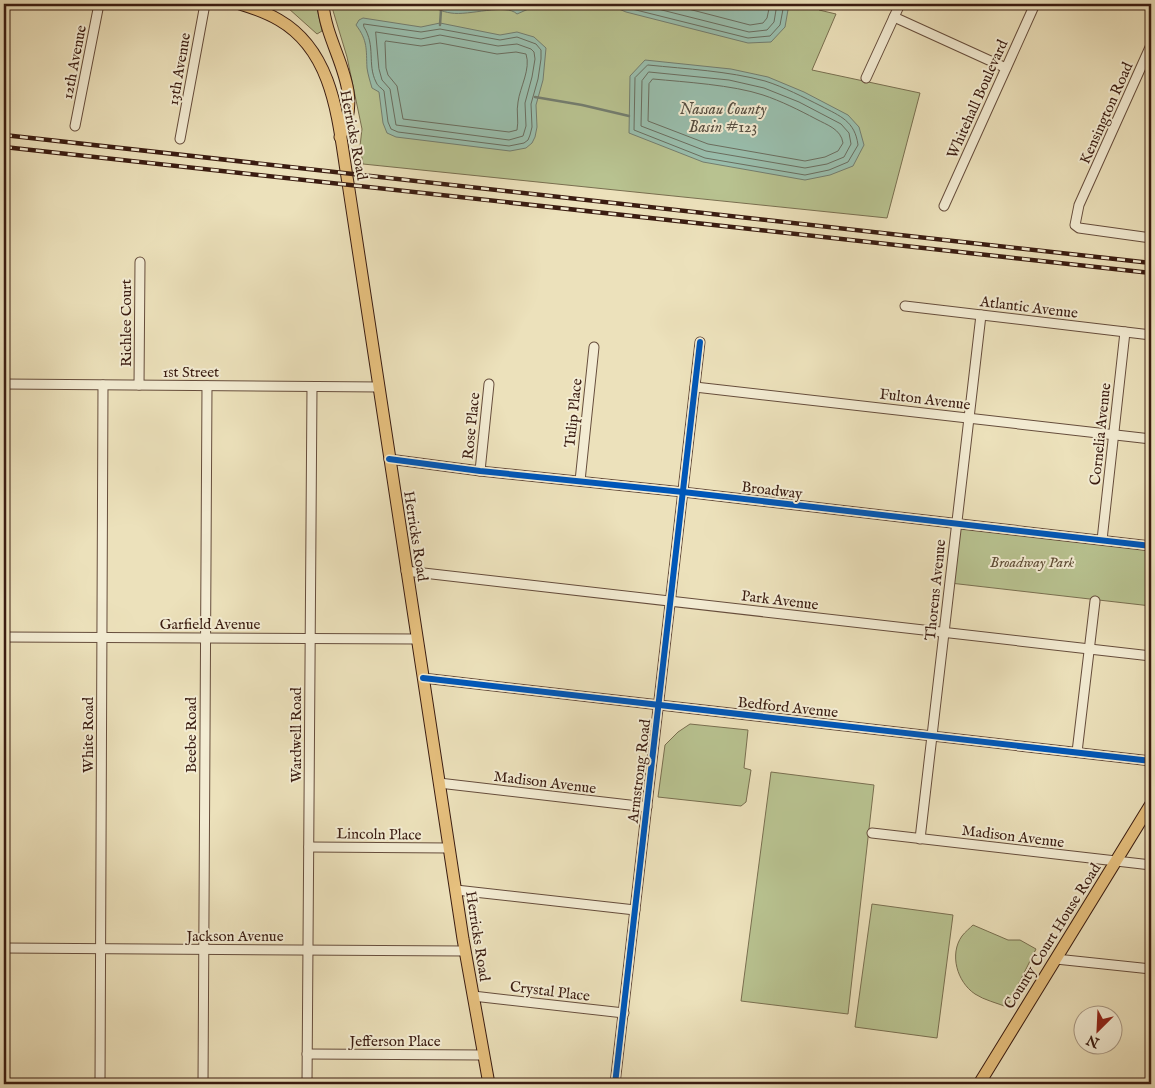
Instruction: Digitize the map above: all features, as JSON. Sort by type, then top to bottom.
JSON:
[{"type":"main road","name":"Herricks Road","points":[[240,4],[272,9],[315,54],[331,89],[379,387],[472,996],[489,1084]]},
{"type":"main road","points":[[323,4],[331,36],[348,84],[350,112],[340,137]]},
{"type":"main road","name":"County Court House Road","points":[[979,1084],[1151,804]]},
{"type":"street","name":"12th Avenue","points":[[75,126],[99,4]]},
{"type":"street","name":"13th Avenue","points":[[180,139],[205,4]]},
{"type":"street","points":[[866,78],[900,4]]},
{"type":"street","name":"Whitehall Boulevard","points":[[944,206],[1035,4]]},
{"type":"street","points":[[894,17],[1006,68]]},
{"type":"street","name":"Kensington Road","points":[[1151,45],[1079,205],[1075,224],[1080,228],[1151,238]]},
{"type":"street","name":"Richlee Court","points":[[139,385],[140,262]]},
{"type":"street","name":"Atlantic Avenue","points":[[905,306],[1151,335]]},
{"type":"street","name":"Thorens Avenue","points":[[920,839],[981,315]]},
{"type":"street","name":"Cornelia Avenue","points":[[1102,540],[1125,332]]},
{"type":"street","name":"Armstrong Road","points":[[615,1084],[700,342]]},
{"type":"street","name":"Tulip Place","points":[[580,481],[594,348]]},
{"type":"street","name":"1st Street","points":[[4,384],[379,387]]},
{"type":"street","name":"Rose Place","points":[[480,471],[489,384]]},
{"type":"street","name":"White Road","points":[[100,1084],[103,385]]},
{"type":"street","name":"Beebe Road","points":[[203,1084],[207,386]]},
{"type":"street","name":"Wardwell Road","points":[[307,1084],[312,386]]},
{"type":"street","name":"Fulton Avenue","points":[[695,387],[1151,439]]},
{"type":"street","name":"Broadway","points":[[389,459],[480,471],[683,492],[1151,546]]},
{"type":"street","name":"Park Avenue","points":[[406,571],[1151,656]]},
{"type":"street","points":[[1077,752],[1095,601]]},
{"type":"street","name":"Garfield Avenue","points":[[4,637],[417,639]]},
{"type":"street","name":"Bedford Avenue","points":[[423,678],[1151,761]]},
{"type":"street","name":"Madison Avenue","points":[[439,783],[647,807]]},
{"type":"street","name":"Madison Avenue","points":[[872,833],[1151,865]]},
{"type":"street","name":"Lincoln Place","points":[[309,846],[449,848]]},
{"type":"street","points":[[456,890],[635,910]]},
{"type":"street","name":"Jackson Avenue","points":[[4,948],[465,951]]},
{"type":"street","points":[[1056,959],[1151,970]]},
{"type":"street","name":"Crystal Place","points":[[472,996],[624,1013]]},
{"type":"street","name":"Jefferson Place","points":[[307,1054],[483,1056]]},
{"type":"green space","points":[[289,4],[316,4],[322,31],[317,34],[288,8]]},
{"type":"green space","name":"Nassau County Basin #123","points":[[331,4],[819,4],[819,10],[836,14],[812,70],[920,93],[887,218],[363,164],[360,146],[362,129],[347,57]]},
{"type":"green space","name":"Broadway Park","points":[[957,524],[1151,546],[1151,606],[950,583]]},
{"type":"green space","points":[[690,724],[748,730],[744,768],[751,770],[746,802],[741,806],[658,797],[665,745],[678,732]]},
{"type":"green space","points":[[771,772],[874,785],[848,1014],[741,1001]]},
{"type":"green space","points":[[872,904],[953,915],[937,1038],[855,1027]]},
{"type":"green space","points":[[973,925],[1008,940],[1020,940],[1036,949],[1007,1007],[975,994],[969,989],[960,975],[956,959],[958,943]]},
{"type":"water","points":[[425,4],[536,4],[517,14],[505,10],[451,13]]},
{"type":"water","points":[[607,4],[789,4],[785,27],[771,42],[748,43],[626,12]]},
{"type":"water","points":[[363,18],[421,27],[440,23],[500,35],[517,32],[534,37],[546,48],[543,80],[536,105],[537,127],[532,143],[526,148],[510,151],[396,137],[387,133],[383,123],[379,92],[372,88],[368,76],[364,41],[356,25]]},
{"type":"water","name":"Nassau County Basin #123","points":[[645,60],[731,69],[768,77],[804,92],[848,115],[859,127],[864,145],[853,166],[830,175],[805,180],[703,162],[629,133],[630,76]]},
{"type":"waterway","points":[[440,25],[441,10]]},
{"type":"waterway","points":[[535,97],[629,116]]},
{"type":"railway","points":[[4,135],[1151,263]]},
{"type":"railway","points":[[4,147],[1151,273]]},
{"type":"cycle path","points":[[615,1084],[700,342]]},
{"type":"cycle path","points":[[389,459],[480,471],[683,492],[1151,546]]},
{"type":"cycle path","points":[[423,678],[1151,761]]}]
